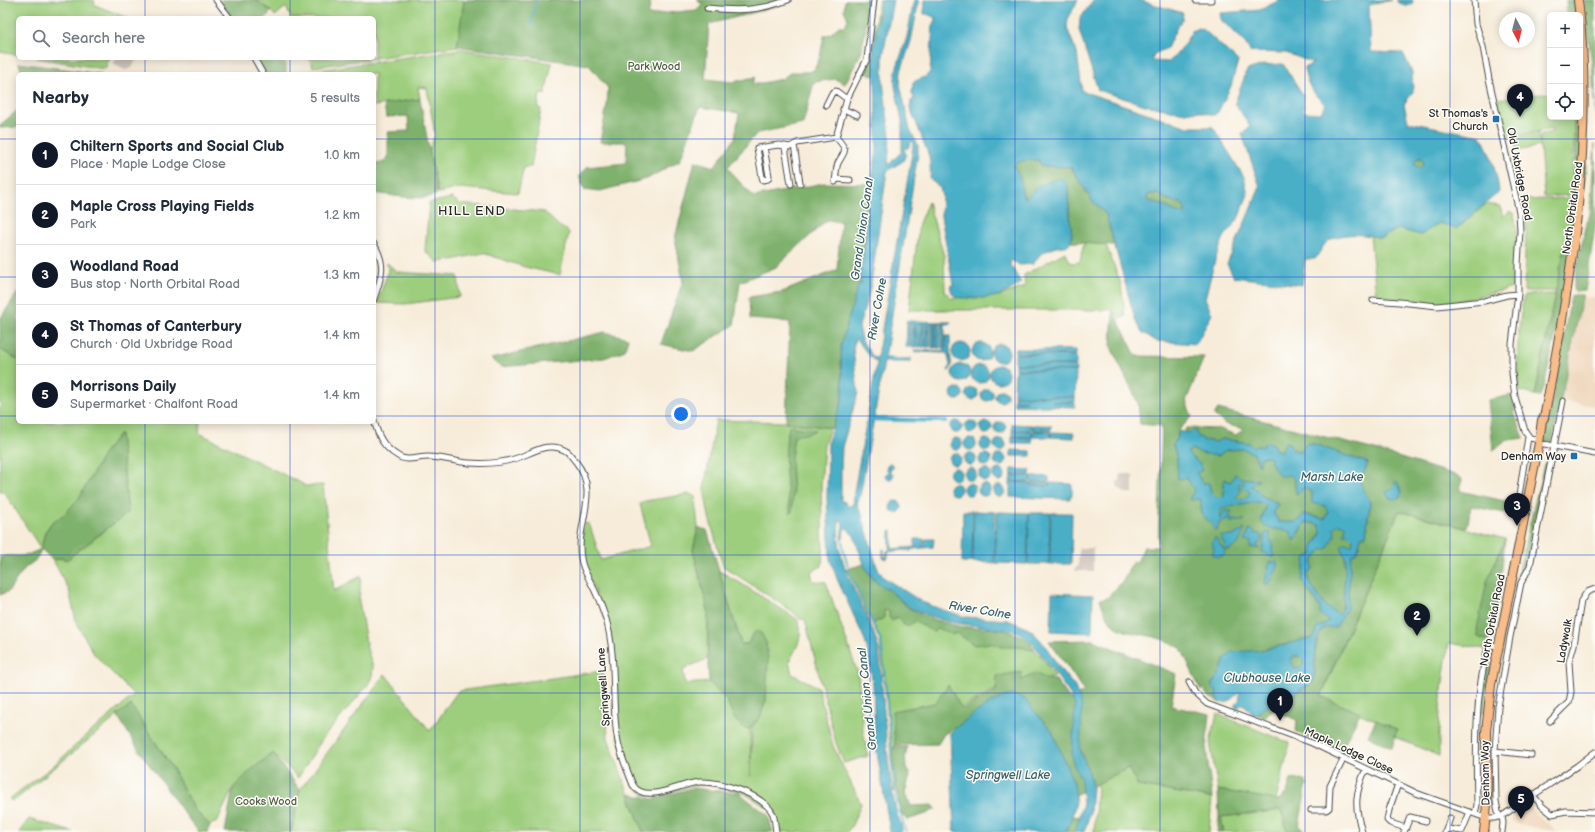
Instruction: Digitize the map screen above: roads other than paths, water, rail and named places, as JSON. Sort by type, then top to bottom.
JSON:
[{"type":"main road","points":[[1578,0],[1588,56],[1592,122]]},
{"type":"main road","name":"North Orbital Road","points":[[1486,818],[1486,732],[1491,685],[1539,442],[1542,430],[1544,428],[1544,418],[1581,233],[1588,186]]},
{"type":"main road","name":"Denham Way","points":[[1484,832],[1486,818]]},
{"type":"street","points":[[216,0],[228,16]]},
{"type":"street","points":[[707,8],[736,10],[769,7],[788,0]]},
{"type":"street","points":[[836,137],[843,109],[867,58],[874,0]]},
{"type":"street","points":[[1195,0],[1211,0]]},
{"type":"street","name":"Old Uxbridge Road","points":[[1474,0],[1476,24],[1483,47],[1519,212],[1520,231],[1518,294],[1512,344],[1512,374],[1515,397],[1528,437]]},
{"type":"street","points":[[255,60],[262,72]]},
{"type":"street","points":[[826,105],[832,93],[836,91],[847,99]]},
{"type":"street","points":[[843,109],[857,115]]},
{"type":"street","points":[[761,147],[769,176],[766,180],[763,180],[762,177],[756,150],[761,147],[779,145],[785,147],[797,143],[836,137]]},
{"type":"street","points":[[836,137],[843,145],[845,152],[838,164],[836,181],[850,180]]},
{"type":"street","points":[[794,145],[800,183]]},
{"type":"street","points":[[785,147],[791,184]]},
{"type":"street","points":[[376,249],[382,263],[383,271],[376,293]]},
{"type":"street","points":[[1373,300],[1437,306],[1477,302],[1518,294]]},
{"type":"street","name":"Denham Way","points":[[1502,832],[1503,821],[1496,802],[1495,751],[1498,707],[1521,583],[1530,566],[1563,401]]},
{"type":"street","name":"Springwell Lane","points":[[375,424],[379,439],[399,457],[408,459],[428,457],[470,463],[485,463],[515,459],[534,450],[551,446],[566,451],[582,470],[588,492],[580,541],[581,558],[585,573],[591,582],[606,619],[614,660],[614,707],[617,738],[633,785],[636,790],[643,793],[657,793],[699,782],[722,785],[741,790],[762,802],[772,812],[776,832]]},
{"type":"street","points":[[1525,513],[1518,511],[1517,508],[1528,437],[1553,446],[1595,454]]},
{"type":"street","name":"Ladywalk","points":[[1550,721],[1569,702],[1571,692],[1569,662],[1574,645],[1581,601],[1587,592],[1595,589]]},
{"type":"street","points":[[1501,635],[1510,637]]},
{"type":"street","name":"Denham Way","points":[[1472,813],[1477,805],[1477,717],[1481,680],[1488,647],[1490,645],[1498,646]]},
{"type":"street","name":"Maple Lodge Close","points":[[1189,682],[1195,694],[1207,704],[1292,735],[1366,768],[1416,793],[1486,818]]},
{"type":"street","points":[[1495,751],[1531,754]]},
{"type":"street","points":[[1486,818],[1500,816],[1577,766],[1595,752]]},
{"type":"street","points":[[1311,810],[1326,810],[1329,808],[1330,786],[1344,758]]},
{"type":"street","points":[[1362,832],[1357,815],[1356,800],[1366,768]]},
{"type":"street","points":[[1398,784],[1387,820],[1405,830],[1409,819],[1412,817],[1426,821]]},
{"type":"street","points":[[1532,794],[1542,806],[1552,814],[1566,811],[1595,812]]},
{"type":"street","points":[[1450,818],[1446,831],[1462,831],[1472,813]]},
{"type":"water","points":[[881,0],[893,0],[883,56],[883,82],[890,136],[888,165],[902,151],[902,121],[895,86],[896,70],[907,37],[914,0],[919,0],[911,41],[901,71],[900,84],[910,130],[918,145],[918,153],[885,358],[911,358],[911,362],[884,362],[860,496],[857,504],[862,515],[877,567],[883,577],[922,602],[940,609],[966,617],[1008,620],[1032,631],[1044,644],[1061,670],[1075,687],[1082,706],[1080,749],[1089,772],[1092,788],[1090,813],[1084,832],[1075,832],[1083,803],[1081,780],[1073,763],[1072,753],[1075,706],[1070,694],[1034,645],[1016,631],[948,622],[910,608],[889,590],[877,583],[865,567],[854,536],[847,528],[844,529],[843,539],[841,539],[843,522],[839,520],[841,554],[846,571],[874,634],[879,650],[888,760],[893,797],[902,827],[902,832],[890,832],[875,740],[873,684],[867,648],[864,638],[837,579],[830,559],[827,498],[828,441],[842,402],[843,389],[841,345],[858,285],[861,284],[859,279],[866,236],[867,206],[877,151],[874,48]],"holes":[[[911,141],[913,145],[912,154],[877,358],[874,358],[862,341],[859,326],[870,290],[887,171],[903,161],[906,154],[904,149],[908,148]],[[855,339],[871,358],[877,362],[853,498],[854,502],[849,507],[842,501],[841,498],[841,470],[842,447],[858,393],[853,349]]]},
{"type":"water","points":[[924,0],[1078,0],[1068,19],[1067,28],[1077,53],[1082,91],[1188,127],[1213,127],[1244,177],[1248,194],[1238,219],[1224,237],[1215,260],[1205,298],[1212,314],[1196,344],[1156,341],[1142,332],[1135,319],[1106,214],[1093,202],[1071,167],[1041,166],[1039,160],[1026,160],[1017,163],[1014,166],[1020,178],[1023,196],[1026,198],[1038,186],[1060,178],[1064,180],[1068,186],[1072,237],[1071,242],[1066,246],[1056,247],[1044,252],[1033,264],[1020,265],[1011,260],[1010,264],[1021,283],[1011,290],[993,297],[959,298],[954,295],[950,286],[953,285],[941,216],[942,196],[940,188],[930,179],[929,156],[910,108],[911,101],[914,99],[912,93],[913,82],[925,77],[930,72],[933,23],[936,21],[936,18],[924,14]],"holes":[[[1148,194],[1158,194],[1166,199],[1183,204],[1186,214],[1175,212],[1160,204],[1147,200]]]},
{"type":"water","points":[[1093,0],[1139,0],[1183,13],[1182,21],[1177,27],[1167,48],[1154,54],[1152,61],[1169,62],[1182,48],[1192,31],[1198,28],[1204,30],[1238,61],[1231,86],[1218,112],[1214,115],[1198,111],[1185,113],[1145,105],[1098,90],[1079,30],[1080,19]]},
{"type":"water","points":[[1280,0],[1391,0],[1369,5],[1371,52],[1403,53],[1412,72],[1413,92],[1404,104],[1408,122],[1481,136],[1493,163],[1499,192],[1456,229],[1439,223],[1421,235],[1398,229],[1381,238],[1347,235],[1333,238],[1326,243],[1315,259],[1305,259],[1302,285],[1234,277],[1227,264],[1260,187],[1242,134],[1250,126],[1235,103],[1247,70],[1263,65],[1283,64],[1303,95],[1304,112],[1321,113],[1325,104],[1317,96],[1306,79],[1304,68],[1314,63],[1286,53],[1251,52],[1243,40],[1221,20],[1220,13],[1260,10]],"holes":[[[1418,158],[1422,158],[1424,164],[1420,168],[1415,166],[1414,163]]]},
{"type":"water","points":[[1396,0],[1413,0],[1412,5],[1401,5]]},
{"type":"water","points":[[906,321],[951,322],[950,324],[930,324],[930,347],[926,347],[927,324],[925,324],[925,347],[921,347],[922,324],[920,324],[920,347],[916,347],[915,324],[915,347],[911,347],[912,324],[910,324],[910,347],[906,347]]},
{"type":"water","points":[[932,325],[935,325],[935,348],[932,348]]},
{"type":"water","points":[[936,325],[940,325],[940,348],[936,348]]},
{"type":"water","points":[[942,325],[945,325],[945,348],[942,348]]},
{"type":"water","points":[[946,336],[950,336],[950,354],[952,365],[949,371],[950,365],[947,353],[914,352],[914,350],[944,351],[946,348]]},
{"type":"water","points":[[961,343],[967,346],[970,352],[967,358],[961,361],[955,358],[952,352],[955,346]]},
{"type":"water","points":[[981,343],[987,346],[990,352],[987,358],[981,361],[975,358],[972,352],[975,346]]},
{"type":"water","points":[[1000,344],[1006,347],[1009,353],[1006,359],[1000,362],[994,359],[991,353],[994,347]]},
{"type":"water","points":[[1015,349],[1076,350],[1076,355],[1015,353]]},
{"type":"water","points":[[1015,354],[1076,356],[1076,365],[1015,364]]},
{"type":"water","points":[[961,364],[967,367],[970,373],[967,379],[961,382],[955,379],[952,373],[955,367]]},
{"type":"water","points":[[1015,364],[1076,366],[1076,371],[1015,369]]},
{"type":"water","points":[[980,365],[986,368],[989,374],[986,380],[980,383],[974,380],[971,374],[974,368]]},
{"type":"water","points":[[999,365],[1005,368],[1008,374],[1005,380],[999,383],[993,380],[990,374],[993,368]]},
{"type":"water","points":[[1015,370],[1076,371],[1075,397],[1014,395]]},
{"type":"water","points":[[955,388],[959,388],[963,394],[959,400],[955,400],[951,396],[951,392]]},
{"type":"water","points":[[970,388],[974,388],[978,394],[974,400],[970,400],[966,396],[966,392]]},
{"type":"water","points":[[985,389],[989,389],[993,395],[989,401],[985,401],[981,397],[981,393]]},
{"type":"water","points":[[999,390],[1003,390],[1007,396],[1003,402],[999,402],[995,398],[995,394]]},
{"type":"water","points":[[1014,396],[1075,397],[1075,402],[1052,402],[1075,403],[1075,407],[1014,405],[1014,401],[1026,401],[1014,400]]},
{"type":"water","points":[[954,421],[958,421],[962,427],[958,433],[954,433],[950,429],[950,425]]},
{"type":"water","points":[[969,421],[973,421],[977,427],[973,433],[969,433],[965,429],[965,425]]},
{"type":"water","points":[[984,422],[988,422],[992,428],[988,434],[984,434],[980,430],[980,426]]},
{"type":"water","points":[[998,422],[1002,422],[1006,428],[1002,434],[998,434],[994,430],[994,426]]},
{"type":"water","points":[[1012,424],[1032,425],[1032,430],[1012,430]]},
{"type":"water","points":[[1033,425],[1051,425],[1051,431],[1033,430]]},
{"type":"water","name":"Marsh Lake","points":[[1195,430],[1198,437],[1202,438],[1203,440],[1216,442],[1222,439],[1249,443],[1253,447],[1256,445],[1263,446],[1267,441],[1274,445],[1275,450],[1281,451],[1286,442],[1289,443],[1293,450],[1301,451],[1306,443],[1314,444],[1368,463],[1360,482],[1370,502],[1366,535],[1361,537],[1357,552],[1351,555],[1347,609],[1336,627],[1324,628],[1317,640],[1313,682],[1277,705],[1265,706],[1256,715],[1253,715],[1245,705],[1240,705],[1238,709],[1235,708],[1235,704],[1239,701],[1240,692],[1229,702],[1219,703],[1216,695],[1217,692],[1212,688],[1212,684],[1221,671],[1225,658],[1232,652],[1264,650],[1310,639],[1316,635],[1317,628],[1329,621],[1320,614],[1320,607],[1302,581],[1306,557],[1312,555],[1313,546],[1321,534],[1320,525],[1306,522],[1294,541],[1290,531],[1267,528],[1261,521],[1266,505],[1259,502],[1222,508],[1220,520],[1225,511],[1232,511],[1229,517],[1232,519],[1245,520],[1231,522],[1226,519],[1219,523],[1217,531],[1201,514],[1201,499],[1189,500],[1194,490],[1187,478],[1178,479],[1177,459],[1173,445],[1178,437],[1178,431],[1188,433]],"holes":[[[1192,449],[1201,453],[1218,456],[1226,450],[1243,449],[1253,453],[1256,456],[1259,466],[1261,457],[1269,457],[1280,476],[1290,475],[1295,480],[1296,494],[1304,488],[1312,492],[1312,503],[1325,506],[1328,512],[1325,519],[1304,514],[1296,522],[1279,522],[1273,512],[1278,504],[1262,496],[1251,486],[1259,480],[1241,478],[1235,474],[1231,482],[1224,479],[1224,496],[1216,497],[1211,492],[1209,483],[1202,483],[1196,472],[1202,471],[1201,465],[1187,453]],[[1245,482],[1241,487],[1250,491],[1249,495],[1239,500],[1236,497],[1242,490],[1239,489],[1239,483]],[[1338,524],[1346,526],[1344,534],[1348,534],[1353,539],[1352,545],[1345,543],[1341,547],[1346,559],[1343,606],[1339,615],[1325,606],[1308,580],[1308,573],[1313,569],[1312,562],[1321,550],[1328,548],[1335,535],[1334,528]],[[1294,656],[1299,656],[1303,660],[1303,665],[1299,668],[1295,668],[1291,663],[1291,659]]]},
{"type":"water","points":[[1012,431],[1032,431],[1032,437],[1012,436]]},
{"type":"water","points":[[1033,431],[1051,432],[1051,437],[1032,437]]},
{"type":"water","points":[[1052,432],[1074,433],[1074,438],[1051,437]]},
{"type":"water","points":[[1012,437],[1032,438],[1032,443],[1012,443]]},
{"type":"water","points":[[954,438],[958,438],[962,444],[958,450],[954,450],[950,446],[950,442]]},
{"type":"water","points":[[968,438],[972,438],[976,444],[972,450],[968,450],[964,446],[964,442]]},
{"type":"water","points":[[984,439],[988,439],[992,445],[988,451],[984,451],[980,447],[980,443]]},
{"type":"water","points":[[998,439],[1002,439],[1006,445],[1002,451],[998,451],[994,447],[994,443]]},
{"type":"water","points":[[1011,450],[1031,451],[1031,456],[1011,456]]},
{"type":"water","points":[[953,453],[957,453],[961,459],[957,465],[953,465],[949,461],[949,457]]},
{"type":"water","points":[[968,453],[972,453],[976,459],[972,465],[968,465],[964,461],[964,457]]},
{"type":"water","points":[[983,454],[987,454],[991,460],[987,466],[983,466],[979,462],[979,458]]},
{"type":"water","points":[[998,454],[1002,454],[1006,460],[1002,466],[998,466],[994,462],[994,458]]},
{"type":"water","points":[[890,463],[894,467],[890,471],[893,474],[893,477],[889,480],[885,475],[889,471],[886,469],[887,465]]},
{"type":"water","points":[[953,468],[957,468],[961,474],[957,480],[953,480],[949,476],[949,472]]},
{"type":"water","points":[[968,468],[972,468],[976,474],[972,480],[968,480],[964,476],[964,472]]},
{"type":"water","points":[[983,469],[987,469],[991,475],[987,481],[983,481],[979,477],[979,473]]},
{"type":"water","points":[[997,469],[1001,469],[1005,475],[1001,481],[997,481],[993,477],[993,473]]},
{"type":"water","points":[[1011,469],[1031,470],[1030,475],[1011,475]]},
{"type":"water","points":[[1011,476],[1031,476],[1030,482],[1010,481],[1010,479],[1012,479]]},
{"type":"water","points":[[1031,476],[1049,477],[1049,482],[1031,482]]},
{"type":"water","points":[[1010,482],[1030,483],[1030,486],[1047,486],[1031,485],[1031,483],[1049,483],[1050,486],[1050,483],[1072,484],[1072,496],[1070,496],[1070,499],[1010,497]]},
{"type":"water","points":[[1395,482],[1398,482],[1402,495],[1397,499],[1389,498],[1386,492],[1393,488]]},
{"type":"water","points":[[953,483],[957,483],[961,489],[957,495],[953,495],[949,491],[949,487]]},
{"type":"water","points":[[967,483],[971,483],[975,489],[971,495],[967,495],[963,491],[963,487]]},
{"type":"water","points":[[982,484],[986,484],[990,490],[986,496],[982,496],[978,492],[978,488]]},
{"type":"water","points":[[997,485],[1001,485],[1005,491],[1001,497],[997,497],[993,493],[993,489]]},
{"type":"water","points":[[894,501],[898,501],[902,507],[898,513],[894,513],[890,509],[890,505]]},
{"type":"water","points":[[963,511],[973,511],[972,562],[962,562]]},
{"type":"water","points":[[974,511],[995,512],[994,563],[973,562]]},
{"type":"water","points":[[997,512],[1029,513],[1027,564],[995,563]]},
{"type":"water","points":[[1029,513],[1050,513],[1049,564],[1028,564]]},
{"type":"water","points":[[1051,513],[1072,513],[1071,564],[1050,564]]},
{"type":"water","points":[[1245,529],[1238,544],[1228,551],[1220,536],[1232,536]]},
{"type":"water","points":[[1250,529],[1254,531],[1255,535],[1257,533],[1262,536],[1260,543],[1257,545],[1259,549],[1249,547],[1252,542],[1244,541]]},
{"type":"water","points":[[890,531],[892,531],[892,549],[915,547],[915,539],[924,539],[923,546],[925,547],[925,539],[934,539],[933,547],[913,549],[911,551],[904,550],[888,552],[888,558],[884,559],[883,549],[884,557],[886,558],[887,551],[890,549]]},
{"type":"water","points":[[1269,532],[1271,535],[1269,538],[1274,545],[1272,551],[1274,555],[1273,558],[1262,552],[1265,534]]},
{"type":"water","points":[[1215,537],[1225,551],[1224,555],[1218,557],[1212,554],[1214,550],[1212,542]]},
{"type":"water","points":[[1277,561],[1277,570],[1270,583],[1265,584],[1269,563]]},
{"type":"water","points":[[1052,593],[1093,595],[1092,633],[1051,631]]},
{"type":"water","name":"Springwell Lake","points":[[1012,695],[1026,700],[1052,731],[1074,783],[1076,802],[1071,820],[1065,832],[954,832],[950,733],[989,704]]},
{"type":"waterway","points":[[531,25],[536,0]]},
{"type":"waterway","points":[[870,419],[946,421]]},
{"type":"waterway","points":[[842,538],[850,573],[882,642],[896,798],[906,832]]},
{"type":"place","name":"St Thomas of Canterbury","points":[[1520,117]]},
{"type":"place","name":"St Thomas's Church","points":[[1496,119]]},
{"type":"place","name":"Denham Way","points":[[1574,456]]},
{"type":"place","name":"Woodland Road","points":[[1517,526]]},
{"type":"place","name":"Maple Cross Playing Fields","points":[[1417,636]]},
{"type":"place","name":"Chiltern Sports and Social Club","points":[[1280,721]]},
{"type":"place","name":"Morrisons Daily","points":[[1521,819]]},
{"type":"district","name":"HILL END","points":[[472,210]]},
{"type":"park label","name":"Park Wood","points":[[654,66]]},
{"type":"park label","name":"Cooks Wood","points":[[266,801]]},
{"type":"water label","name":"Grand Union Canal","points":[[862,229]]},
{"type":"water label","name":"River Colne","points":[[877,309]]},
{"type":"water label","name":"River Colne","points":[[980,610]]},
{"type":"water label","name":"Clubhouse Lake","points":[[1267,678]]},
{"type":"water label","name":"Grand Union Canal","points":[[867,699]]}]
